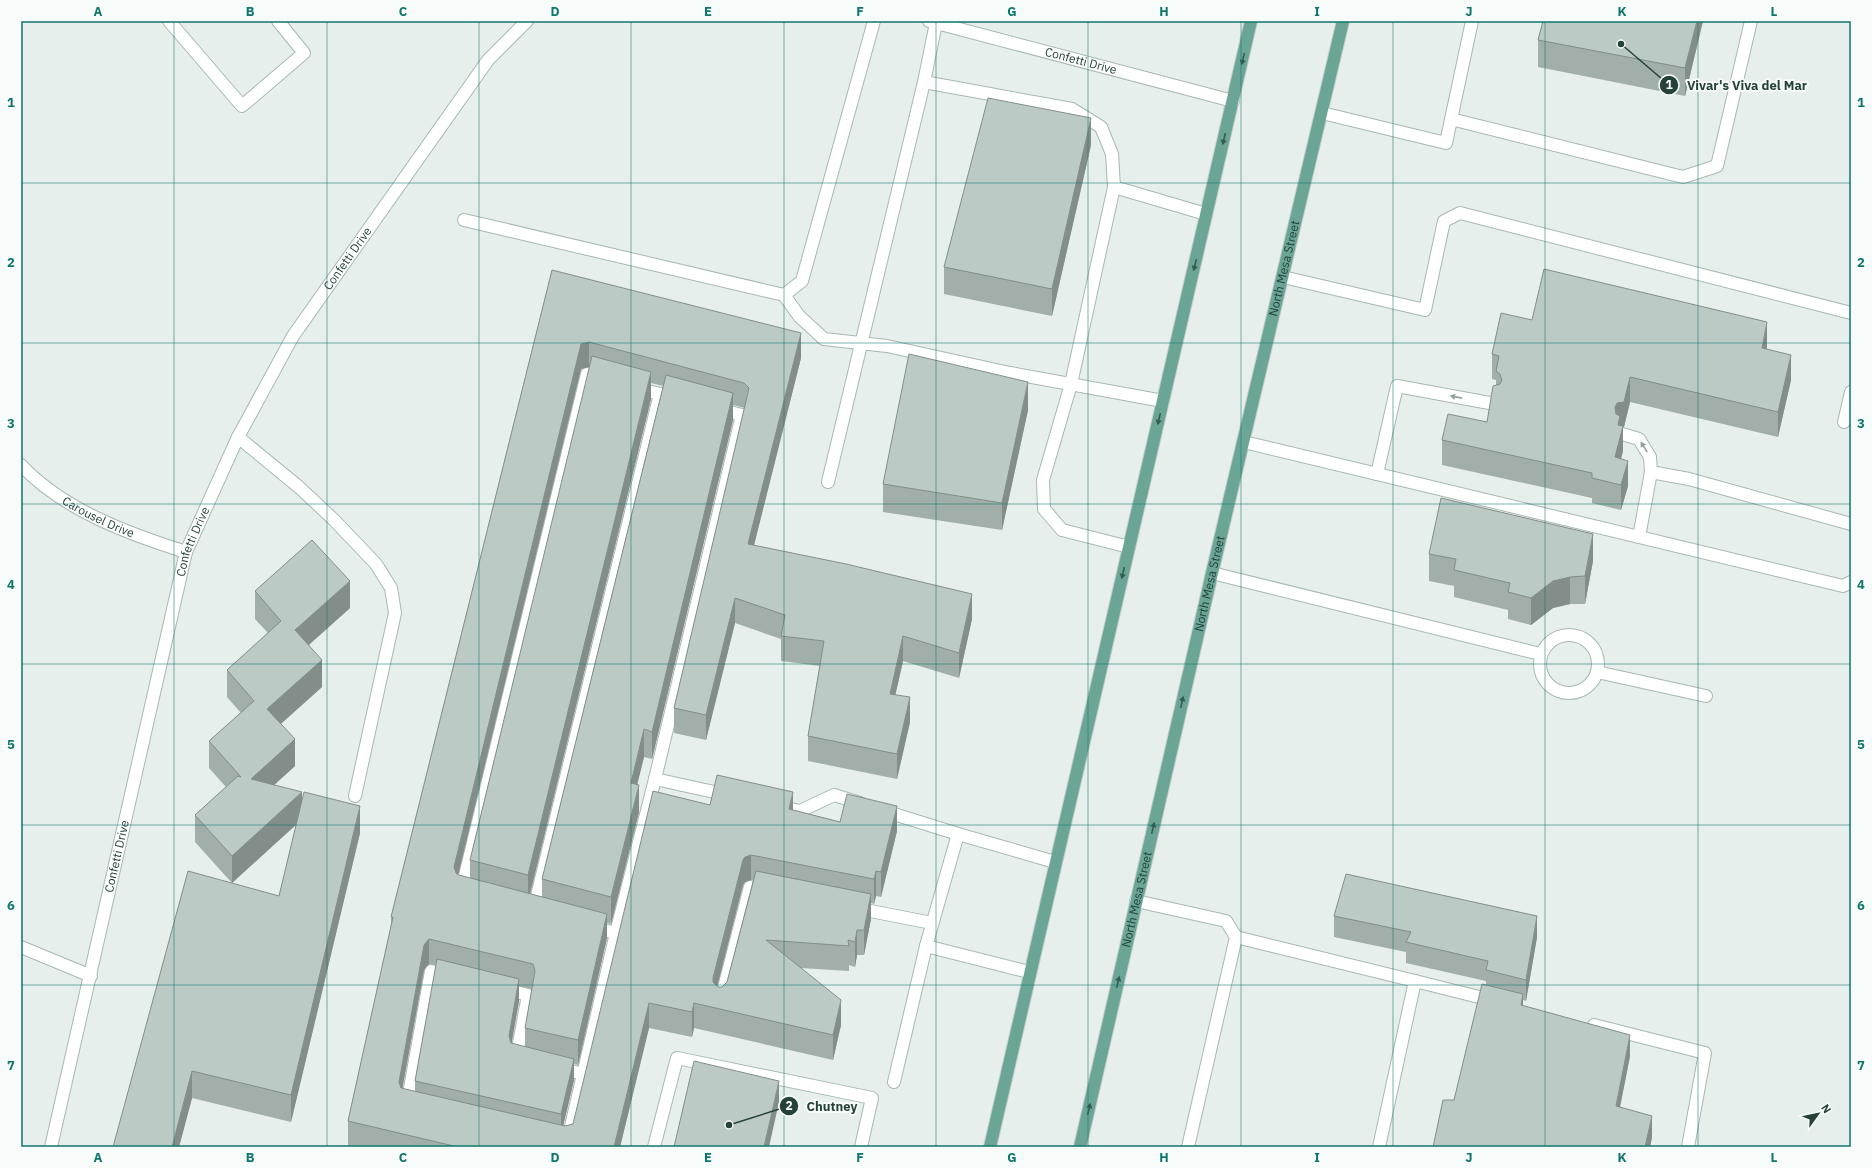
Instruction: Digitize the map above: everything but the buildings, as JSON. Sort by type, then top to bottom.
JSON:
[{"type":"main road","points":[[990,1147],[1029,972],[1252,21]]},
{"type":"main road","name":"North Mesa Street","points":[[1080,1147],[1212,573],[1343,21]]},
{"type":"street","points":[[169,21],[242,106],[304,53],[278,21]]},
{"type":"street","name":"Confetti Drive","points":[[51,1147],[186,552],[238,437],[293,336],[488,60],[527,21]]},
{"type":"street","points":[[784,295],[802,281],[874,21]]},
{"type":"street","points":[[1322,113],[1446,142],[1472,21]]},
{"type":"street","points":[[1451,119],[1683,177],[1716,166],[1751,21]]},
{"type":"street","points":[[828,482],[924,82],[932,22]]},
{"type":"street","name":"Confetti Drive","points":[[932,22],[1233,101]]},
{"type":"street","points":[[924,82],[1072,108],[1101,126],[1112,154],[1114,187],[1071,384],[1043,480],[1044,509],[1062,530],[1129,547]]},
{"type":"street","points":[[1114,187],[1206,214]]},
{"type":"street","points":[[1283,277],[1425,310],[1444,221],[1460,213],[1851,313]]},
{"type":"street","points":[[464,220],[784,295],[799,316],[824,339],[887,346],[1071,384],[1163,401]]},
{"type":"street","points":[[475,897],[460,893],[587,374],[690,402]]},
{"type":"street","points":[[1377,474],[1397,386],[1495,404]]},
{"type":"street","points":[[1844,422],[1851,392]]},
{"type":"street","points":[[533,912],[660,394]]},
{"type":"street","points":[[559,1143],[567,1144],[616,933],[655,778],[742,415],[704,406]]},
{"type":"street","points":[[1622,434],[1639,439],[1650,458],[1651,472],[1638,537]]},
{"type":"street","points":[[238,437],[300,488],[334,520],[376,564],[390,588],[396,613],[355,796]]},
{"type":"street","points":[[1244,442],[1844,586],[1851,582]]},
{"type":"street","name":"Carousel Drive","points":[[21,465],[30,474],[61,498],[83,512],[186,552]]},
{"type":"street","points":[[1651,472],[1689,479],[1851,524]]},
{"type":"street","points":[[1212,573],[1540,654]]},
{"type":"street","points":[[1562,635],[1582,637],[1596,652],[1598,662],[1597,672],[1593,681],[1586,688],[1573,693],[1560,693],[1544,681],[1540,673],[1540,654],[1545,646],[1553,639],[1562,635]]},
{"type":"street","points":[[1597,672],[1706,696]]},
{"type":"street","points":[[655,778],[739,797]]},
{"type":"street","points":[[762,802],[800,811],[834,795],[958,834],[1055,862]]},
{"type":"street","points":[[894,1082],[926,946],[958,834]]},
{"type":"street","points":[[720,1005],[750,888],[781,894]]},
{"type":"street","points":[[1136,901],[1226,921],[1236,937],[1506,1003]]},
{"type":"street","points":[[841,906],[932,924]]},
{"type":"street","points":[[519,908],[548,916]]},
{"type":"street","points":[[578,923],[616,933]]},
{"type":"street","points":[[1188,1147],[1236,937]]},
{"type":"street","points":[[21,946],[91,976]]},
{"type":"street","points":[[926,946],[1029,972]]},
{"type":"street","points":[[422,1111],[406,1108],[431,971],[461,978]]},
{"type":"street","points":[[1379,1147],[1415,980]]},
{"type":"street","points":[[491,986],[528,995],[516,1059],[531,1062]]},
{"type":"street","points":[[1583,1022],[1705,1053],[1688,1147]]},
{"type":"street","points":[[654,1147],[677,1058],[872,1098],[861,1147]]},
{"type":"street","points":[[546,1066],[583,1074]]},
{"type":"place","name":"Vivar's Viva del Mar","points":[[1621,44]]},
{"type":"place","name":"Chutney","points":[[729,1125]]}]
